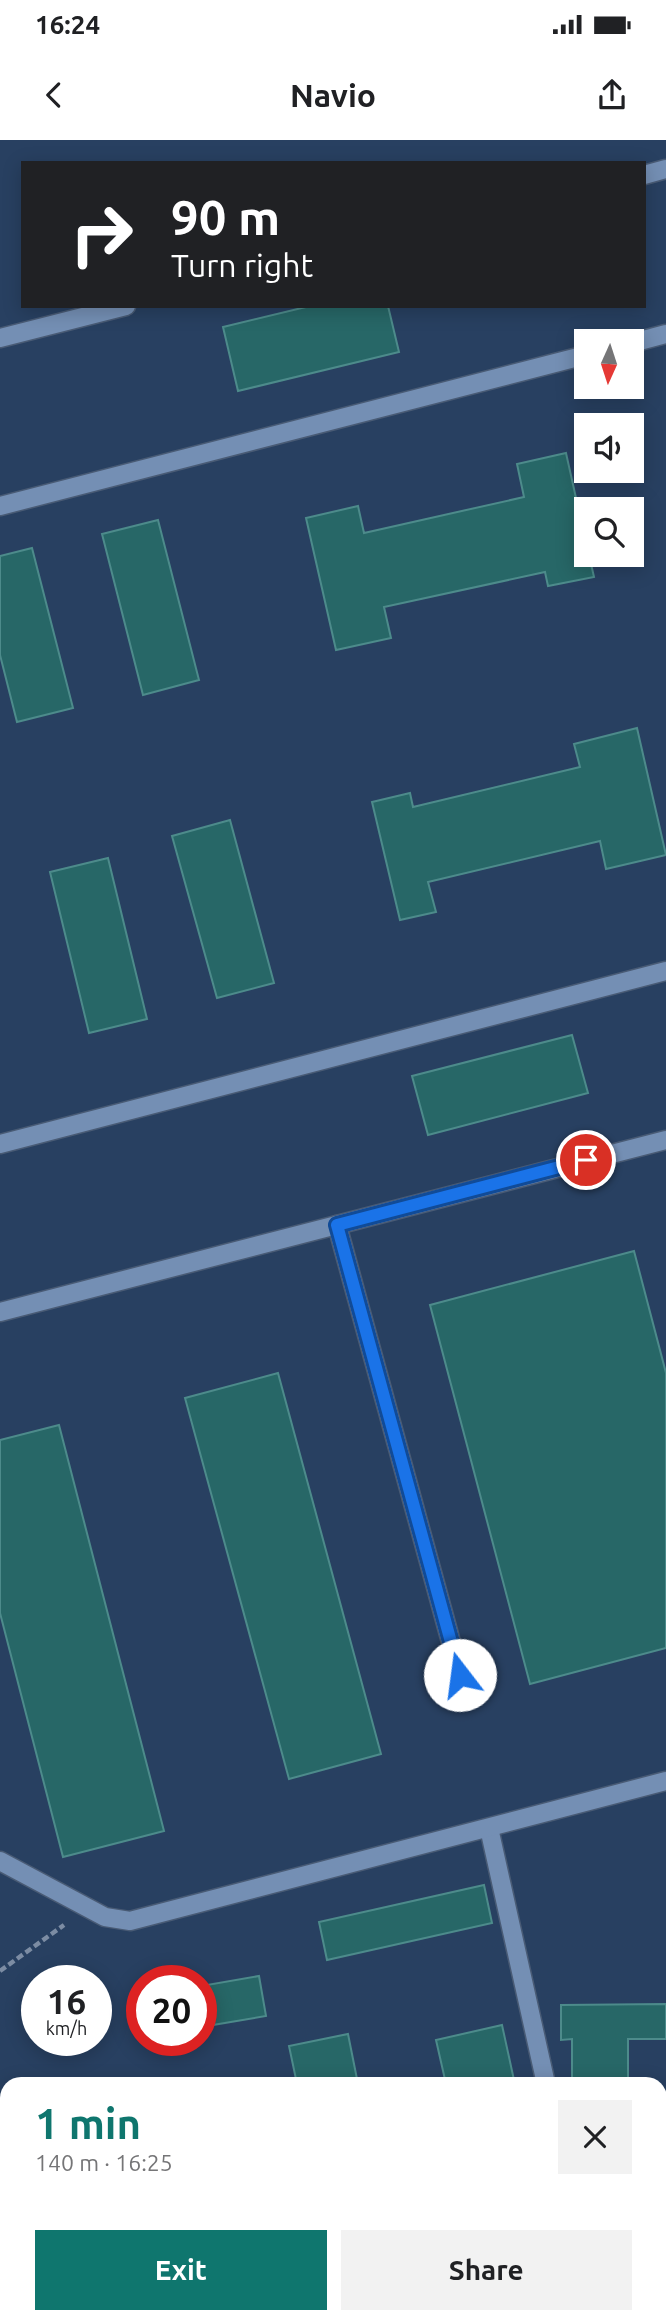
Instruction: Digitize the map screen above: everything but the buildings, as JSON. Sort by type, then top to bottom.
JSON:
[{"type":"street","points":[[646,174],[666,169]]},
{"type":"street","points":[[0,338],[118,308]]},
{"type":"street","points":[[644,340],[666,334]]},
{"type":"street","points":[[0,506],[574,358]]},
{"type":"street","points":[[0,1144],[666,971]]},
{"type":"street","points":[[0,1312],[666,1140]]},
{"type":"street","points":[[337,1225],[460,1675]]},
{"type":"street","points":[[0,1861],[105,1917],[130,1921],[666,1782]]},
{"type":"street","points":[[489,1828],[543,2077]]},
{"type":"path","points":[[0,1971],[88,1909]]},
{"type":"route","points":[[460,1675],[337,1225],[586,1160]]}]
